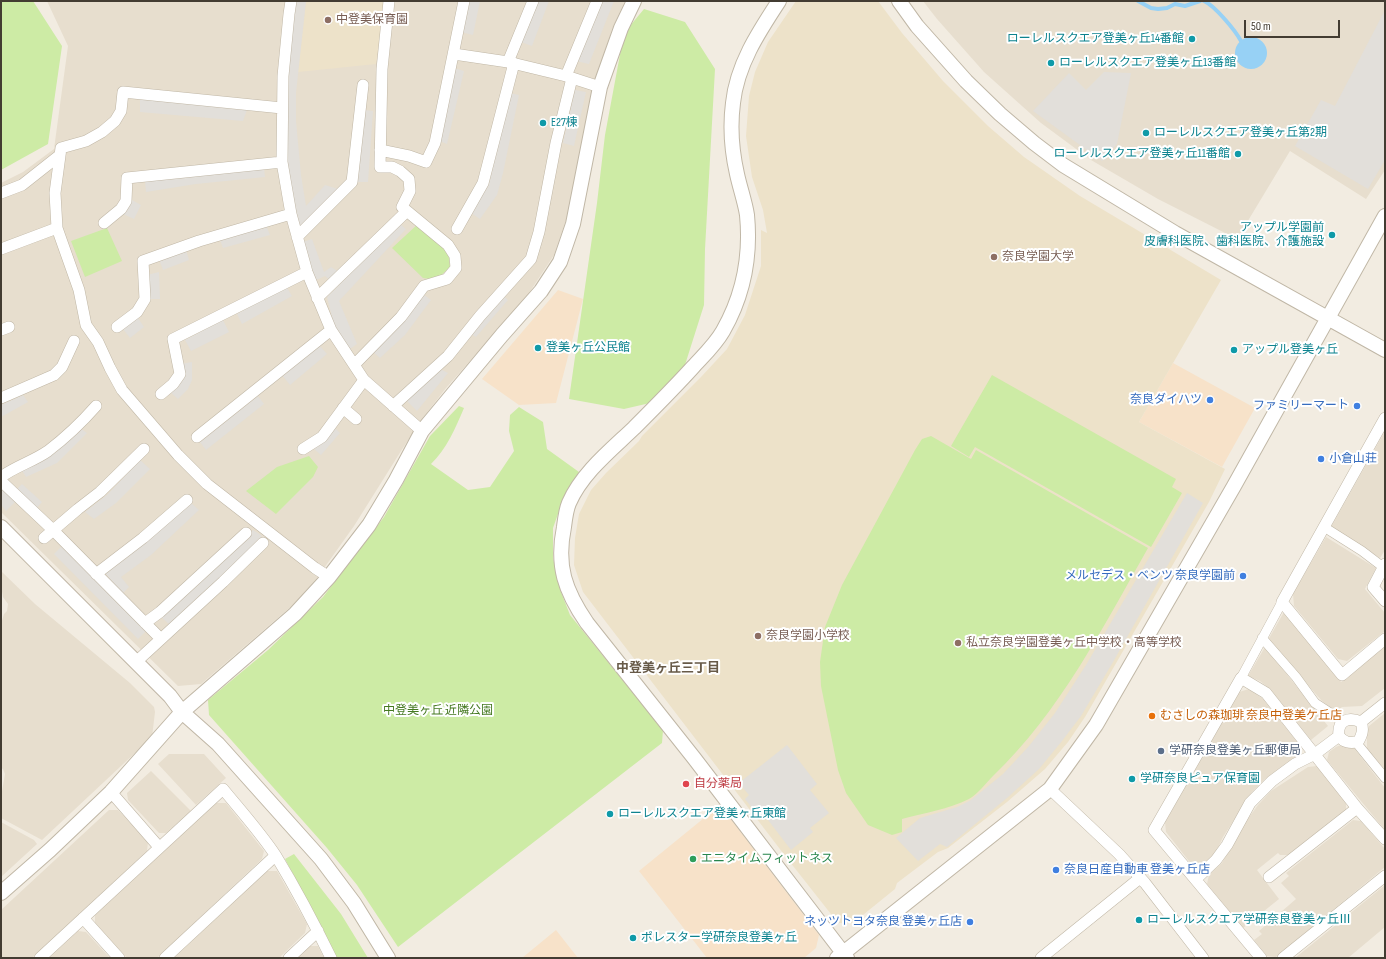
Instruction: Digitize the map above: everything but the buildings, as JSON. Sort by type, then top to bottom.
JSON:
[{"type":"street","points":[[291,1],[283,76],[282,162],[290,214],[307,272],[331,330],[364,380],[422,431]]},
{"type":"street","points":[[354,365],[401,317],[424,286],[447,279],[456,268],[455,256],[448,245],[406,212],[402,207],[410,191],[409,179],[400,170],[392,167],[380,167],[382,69],[389,1]]},
{"type":"street","points":[[380,150],[409,156],[426,162],[435,143],[464,1]]},
{"type":"street","points":[[457,229],[483,182],[511,63],[533,1]]},
{"type":"street","points":[[393,406],[448,356],[480,316],[531,260],[539,232],[569,77],[597,1]]},
{"type":"street","points":[[1,893],[50,850],[111,792],[182,712],[295,614],[329,578],[369,525],[396,480],[422,431],[502,335],[541,291],[560,262],[573,224],[600,87],[621,28],[634,1]]},
{"type":"street","points":[[779,1],[760,30],[742,64],[733,103],[733,149],[747,214],[748,237],[744,281],[733,310],[722,333],[710,349],[659,403],[608,453],[578,488],[569,504],[565,519],[560,559],[569,593],[577,609],[694,758],[843,956],[1050,789],[1096,725],[1230,493],[1385,216]]},
{"type":"street","points":[[899,1],[917,26],[966,81],[1006,119],[1063,165],[1175,233],[1385,350]]},
{"type":"street","points":[[454,54],[511,63],[569,77],[600,87]]},
{"type":"street","points":[[297,237],[352,182],[363,85]]},
{"type":"street","points":[[282,108],[123,92],[121,111],[115,121],[102,132],[86,141],[62,148],[55,193],[57,228],[79,290],[86,325],[98,342],[122,390],[178,455],[207,484],[329,578]]},
{"type":"street","points":[[1,193],[22,185],[60,155]]},
{"type":"street","points":[[104,223],[121,209],[126,201],[127,178],[282,162]]},
{"type":"street","points":[[318,298],[406,212]]},
{"type":"street","points":[[117,327],[137,312],[145,299],[143,261],[199,241],[290,214]]},
{"type":"street","points":[[1,249],[57,228]]},
{"type":"street","points":[[161,394],[173,384],[180,374],[173,339],[307,272]]},
{"type":"street","points":[[197,437],[331,330]]},
{"type":"street","points":[[1,398],[54,375],[62,368],[74,341]]},
{"type":"street","points":[[303,449],[322,437],[364,380]]},
{"type":"street","points":[[1,477],[12,469],[47,451],[84,419],[96,406]]},
{"type":"street","points":[[343,408],[356,419]]},
{"type":"street","points":[[1261,958],[1196,878],[1154,830],[1241,678],[1385,418]]},
{"type":"street","points":[[44,538],[100,492],[144,449]]},
{"type":"street","points":[[1,481],[53,530],[160,638]]},
{"type":"street","points":[[96,574],[143,538],[187,500]]},
{"type":"street","points":[[1,527],[170,696],[182,712],[218,744],[321,859],[354,903],[388,958]]},
{"type":"street","points":[[1324,527],[1384,565],[1373,587],[1385,601]]},
{"type":"street","points":[[145,623],[160,612],[246,533]]},
{"type":"street","points":[[136,662],[160,638],[224,582],[263,543]]},
{"type":"street","points":[[1282,602],[1342,675],[1385,639]]},
{"type":"street","points":[[1262,638],[1296,677],[1314,703],[1343,722]]},
{"type":"street","points":[[1241,678],[1266,693],[1357,808],[1385,839]]},
{"type":"street","points":[[1361,722],[1385,703]]},
{"type":"street","points":[[1358,742],[1350,743],[1342,741],[1338,730],[1343,722],[1350,719],[1361,722],[1363,728],[1358,742],[1359,746],[1385,778]]},
{"type":"street","points":[[1196,878],[1216,860],[1227,845],[1250,803],[1272,781],[1295,764],[1315,754],[1339,736]]},
{"type":"street","points":[[40,958],[223,789],[248,819],[275,856],[318,931],[331,958]]},
{"type":"street","points":[[1050,789],[1119,854],[1140,878],[1203,958]]},
{"type":"street","points":[[111,792],[159,847]]},
{"type":"street","points":[[1269,877],[1357,808]]},
{"type":"street","points":[[165,958],[275,856]]},
{"type":"street","points":[[1283,958],[1385,876]]},
{"type":"street","points":[[1041,958],[1140,878]]},
{"type":"street","points":[[83,918],[119,958]]},
{"type":"street","points":[[289,958],[318,931]]},
{"type":"shaded area","points":[[47,1],[625,1],[612,29],[592,93],[567,217],[554,255],[525,299],[446,388],[422,419],[354,526],[317,578],[294,604],[201,684],[178,686],[1,512],[1,183],[23,172],[54,149],[68,46]]},
{"type":"shaded area","points":[[295,1],[306,1],[296,93],[296,121],[301,175],[306,206],[325,185],[338,189],[299,230],[289,182],[286,152],[287,83]]},
{"type":"shaded area","points":[[306,1],[386,1],[376,64],[298,72]]},
{"type":"shaded area","points":[[467,1],[480,1],[473,35],[461,32]]},
{"type":"shaded area","points":[[537,1],[549,1],[532,46],[521,42]]},
{"type":"shaded area","points":[[600,1],[614,1],[589,64],[576,61]]},
{"type":"shaded area","points":[[796,1],[878,1],[902,33],[943,81],[988,126],[1024,157],[1080,196],[1221,280],[1139,422],[1225,469],[1209,502],[1085,717],[1068,742],[1045,769],[1007,802],[948,848],[938,852],[897,883],[895,889],[853,923],[838,923],[786,857],[583,592],[574,565],[575,538],[579,514],[591,490],[727,349],[745,315],[761,266],[761,230],[767,233],[763,210],[752,177],[746,136],[749,96],[755,72],[768,42]]},
{"type":"shaded area","points":[[923,1],[1385,1],[1385,170],[1366,199],[1290,151],[1237,239],[1158,199],[1091,160],[1041,123],[984,72]]},
{"type":"shaded area","points":[[1385,10],[1385,160],[1368,189],[1295,146],[1321,100],[1335,106]]},
{"type":"shaded area","points":[[454,68],[464,71],[447,144],[439,141]]},
{"type":"shaded area","points":[[1104,72],[1131,73],[1117,144],[1102,161],[1033,111],[1069,73],[1086,90]]},
{"type":"shaded area","points":[[575,90],[586,92],[574,146],[563,143]]},
{"type":"shaded area","points":[[510,93],[519,95],[503,173],[497,195],[480,219],[471,213],[489,184]]},
{"type":"shaded area","points":[[140,99],[247,110],[243,121],[140,112]]},
{"type":"shaded area","points":[[365,110],[373,111],[368,182],[356,182]]},
{"type":"shaded area","points":[[264,168],[265,177],[196,184],[146,192],[145,181]]},
{"type":"shaded area","points":[[130,199],[141,205],[134,219],[123,214]]},
{"type":"shaded area","points":[[400,224],[406,229],[339,301],[357,344],[350,349],[343,341],[334,325],[327,297]]},
{"type":"shaded area","points":[[266,225],[270,235],[223,248],[220,240]]},
{"type":"shaded area","points":[[312,239],[324,272],[331,267],[339,272],[331,281],[325,276],[314,281],[303,242]]},
{"type":"shaded area","points":[[186,250],[189,260],[163,270],[159,259]]},
{"type":"shaded area","points":[[159,272],[160,299],[148,299],[147,275]]},
{"type":"shaded area","points":[[286,286],[292,296],[242,324],[237,314]]},
{"type":"shaded area","points":[[558,290],[583,299],[556,403],[519,405],[482,379]]},
{"type":"shaded area","points":[[423,294],[431,300],[405,335],[380,358],[373,352]]},
{"type":"shaded area","points":[[503,295],[508,300],[476,337],[471,334]]},
{"type":"shaded area","points":[[138,318],[144,327],[130,338],[123,329]]},
{"type":"shaded area","points":[[223,320],[229,332],[191,351],[185,340]]},
{"type":"shaded area","points":[[319,345],[327,354],[290,385],[282,375]]},
{"type":"shaded area","points":[[192,362],[192,380],[188,389],[178,399],[170,392],[181,364]]},
{"type":"shaded area","points":[[1173,363],[1255,408],[1222,467],[1139,422]]},
{"type":"shaded area","points":[[440,369],[448,373],[417,411],[406,400]]},
{"type":"shaded area","points":[[23,395],[28,402],[1,417],[1,405]]},
{"type":"shaded area","points":[[258,396],[264,404],[206,450],[200,442]]},
{"type":"shaded area","points":[[334,427],[340,433],[321,455],[314,449]]},
{"type":"shaded area","points":[[80,428],[87,433],[57,463],[26,477],[21,469]]},
{"type":"shaded area","points":[[1385,431],[1385,550],[1380,558],[1331,527]]},
{"type":"shaded area","points":[[140,460],[150,469],[116,503],[94,519],[85,512],[108,494]]},
{"type":"shaded area","points":[[22,484],[42,502],[36,509],[16,490]]},
{"type":"shaded area","points":[[1,488],[15,502],[6,511],[1,505]]},
{"type":"shaded area","name":"私立奈良学園登美ヶ丘中学校・高等学校","points":[[1187,493],[1203,503],[1081,716],[1039,769],[1007,798],[947,847],[940,844],[918,861],[896,838],[920,818],[957,807],[971,800],[1003,774],[1029,746],[1055,713],[1086,665]]},
{"type":"shaded area","points":[[190,502],[199,510],[151,555],[121,577],[129,587],[122,594],[105,573]]},
{"type":"shaded area","points":[[253,530],[262,536],[222,578],[170,625],[161,617],[213,569]]},
{"type":"shaded area","points":[[1326,537],[1376,568],[1365,589],[1385,613],[1385,631],[1347,661],[1338,659],[1294,606],[1293,594]]},
{"type":"shaded area","points":[[62,546],[146,631],[138,639],[54,554]]},
{"type":"shaded area","points":[[1,571],[35,604],[130,683],[154,707],[155,712],[152,737],[42,840],[1,818],[1,797],[5,774],[1,768],[1,624],[4,614],[7,611],[8,604],[3,597]]},
{"type":"shaded area","points":[[1284,612],[1341,682],[1385,647],[1385,688],[1362,706],[1342,707],[1336,712],[1322,701],[1268,640]]},
{"type":"shaded area","points":[[1265,647],[1328,726],[1311,740],[1270,689],[1260,681],[1248,676]]},
{"type":"shaded area","points":[[1249,689],[1263,699],[1301,747],[1300,755],[1265,779],[1252,792],[1223,837],[1215,854],[1202,865],[1192,865],[1166,832],[1165,822],[1239,692]]},
{"type":"shaded area","points":[[1385,713],[1385,770],[1367,749],[1367,733],[1369,726]]},
{"type":"shaded area","points":[[787,745],[817,784],[810,790],[829,813],[810,828],[813,832],[791,850],[765,816],[761,819],[745,799],[749,795],[739,783]]},
{"type":"shaded area","points":[[1341,745],[1348,748],[1354,748],[1385,788],[1385,830],[1327,760],[1329,752]]},
{"type":"shaded area","points":[[169,754],[204,754],[226,778],[196,805],[158,764]]},
{"type":"shaded area","points":[[1317,766],[1346,802],[1346,810],[1290,855],[1280,855],[1278,853],[1257,870],[1279,899],[1243,928],[1207,884],[1209,875],[1222,863],[1244,824],[1271,791],[1308,767]]},
{"type":"shaded area","points":[[151,771],[191,811],[166,833],[159,833],[128,800],[127,793]]},
{"type":"shaded area","points":[[216,803],[226,803],[264,851],[262,859],[157,958],[127,958],[95,924],[95,915]]},
{"type":"shaded area","points":[[720,805],[819,935],[816,948],[804,958],[707,958],[639,871]]},
{"type":"shaded area","points":[[109,810],[118,810],[148,842],[147,851],[32,958],[1,958],[1,910]]},
{"type":"shaded area","points":[[1353,820],[1361,821],[1385,849],[1385,867],[1276,957],[1267,956],[1254,940],[1262,934],[1259,931],[1296,899],[1281,883],[1289,876],[1286,873]]},
{"type":"shaded area","points":[[1,822],[34,840],[37,844],[1,877]]},
{"type":"shaded area","points":[[267,871],[277,871],[307,924],[305,933],[279,958],[174,958]]},
{"type":"shaded area","points":[[1385,885],[1385,927],[1348,958],[1295,958]]},
{"type":"shaded area","points":[[556,930],[578,958],[522,958]]},
{"type":"shaded area","points":[[78,931],[86,932],[110,958],[49,958]]},
{"type":"shaded area","points":[[310,946],[318,946],[324,958],[297,958]]},
{"type":"green space","points":[[1,1],[33,1],[62,46],[48,144],[1,170]]},
{"type":"green space","points":[[644,9],[685,22],[715,69],[705,249],[704,305],[684,368],[650,403],[624,409],[569,399],[597,203],[605,135],[624,33]]},
{"type":"green space","points":[[418,224],[445,248],[449,258],[450,267],[436,280],[423,278],[392,248]]},
{"type":"green space","points":[[107,228],[122,261],[85,277],[71,241]]},
{"type":"green space","points":[[992,375],[1176,479],[1172,487],[1182,493],[1151,547],[975,447],[969,457],[951,446]]},
{"type":"green space","name":"中登美ヶ丘 近隣公園","points":[[459,406],[464,408],[454,430],[446,445],[431,464],[468,490],[490,487],[514,451],[509,431],[510,415],[519,407],[543,422],[547,449],[579,472],[564,497],[553,528],[553,558],[561,592],[570,615],[663,730],[662,743],[398,947],[357,885],[327,848],[209,715],[208,700],[268,650],[323,597],[384,517],[430,436]]},
{"type":"green space","name":"私立奈良学園登美ヶ丘中学校・高等学校","points":[[931,436],[971,459],[976,450],[1148,548],[1079,668],[1060,697],[1017,751],[972,797],[945,808],[902,819],[902,832],[892,835],[868,825],[846,793],[838,770],[821,686],[820,662],[825,627],[842,585],[915,450],[922,439]]},
{"type":"green space","points":[[309,456],[318,467],[313,477],[276,514],[246,491],[277,467]]},
{"type":"green space","points":[[294,854],[341,914],[368,958],[337,958],[285,859]]},
{"type":"water","points":[[1251,37],[1260,40],[1264,44],[1267,53],[1264,62],[1260,66],[1251,69],[1242,66],[1238,62],[1235,53],[1238,44],[1242,40]]},
{"type":"waterway","points":[[1138,1],[1151,8],[1158,9],[1167,8],[1175,4],[1185,6],[1200,1]]},
{"type":"waterway","points":[[1204,1],[1214,8],[1241,41]]},
{"type":"place","name":"中登美保育園","points":[[328,20]]},
{"type":"place","name":"ローレルスクエア登美ヶ丘14番館","points":[[1192,39]]},
{"type":"place","name":"ローレルスクエア登美ヶ丘13番館","points":[[1051,63]]},
{"type":"place","name":"E27棟","points":[[543,123]]},
{"type":"place","name":"ローレルスクエア登美ヶ丘第2期","points":[[1146,133]]},
{"type":"place","name":"ローレルスクエア登美ヶ丘11番館","points":[[1238,154]]},
{"type":"place","name":"アップル学園前 皮膚科医院、歯科医院、介護施設","points":[[1332,235]]},
{"type":"place","name":"奈良学園大学","points":[[994,257]]},
{"type":"place","name":"登美ヶ丘公民館","points":[[538,348]]},
{"type":"place","name":"アップル登美ヶ丘","points":[[1234,350]]},
{"type":"place","name":"奈良ダイハツ","points":[[1210,400]]},
{"type":"place","name":"ファミリーマート","points":[[1357,406]]},
{"type":"place","name":"小倉山荘","points":[[1321,459]]},
{"type":"place","name":"メルセデス・ベンツ 奈良学園前","points":[[1243,576]]},
{"type":"place","name":"奈良学園小学校","points":[[758,636]]},
{"type":"place","name":"私立奈良学園登美ヶ丘中学校・高等学校","points":[[958,643]]},
{"type":"place","name":"むさしの森珈琲 奈良中登美ケ丘店","points":[[1152,716]]},
{"type":"place","name":"学研奈良登美ヶ丘郵便局","points":[[1161,751]]},
{"type":"place","name":"学研奈良ピュア保育園","points":[[1132,779]]},
{"type":"place","name":"自分薬局","points":[[686,784]]},
{"type":"place","name":"ローレルスクエア登美ヶ丘東館","points":[[610,814]]},
{"type":"place","name":"エニタイムフィットネス","points":[[693,859]]},
{"type":"place","name":"奈良日産自動車 登美ヶ丘店","points":[[1056,870]]},
{"type":"place","name":"ローレルスクエア学研奈良登美ヶ丘Ⅲ","points":[[1139,920]]},
{"type":"place","name":"ネッツトヨタ奈良 登美ヶ丘店","points":[[970,922]]},
{"type":"place","name":"ポレスター学研奈良登美ヶ丘","points":[[633,938]]},
{"type":"district","name":"中登美ヶ丘三丁目","points":[[668,669]]}]
